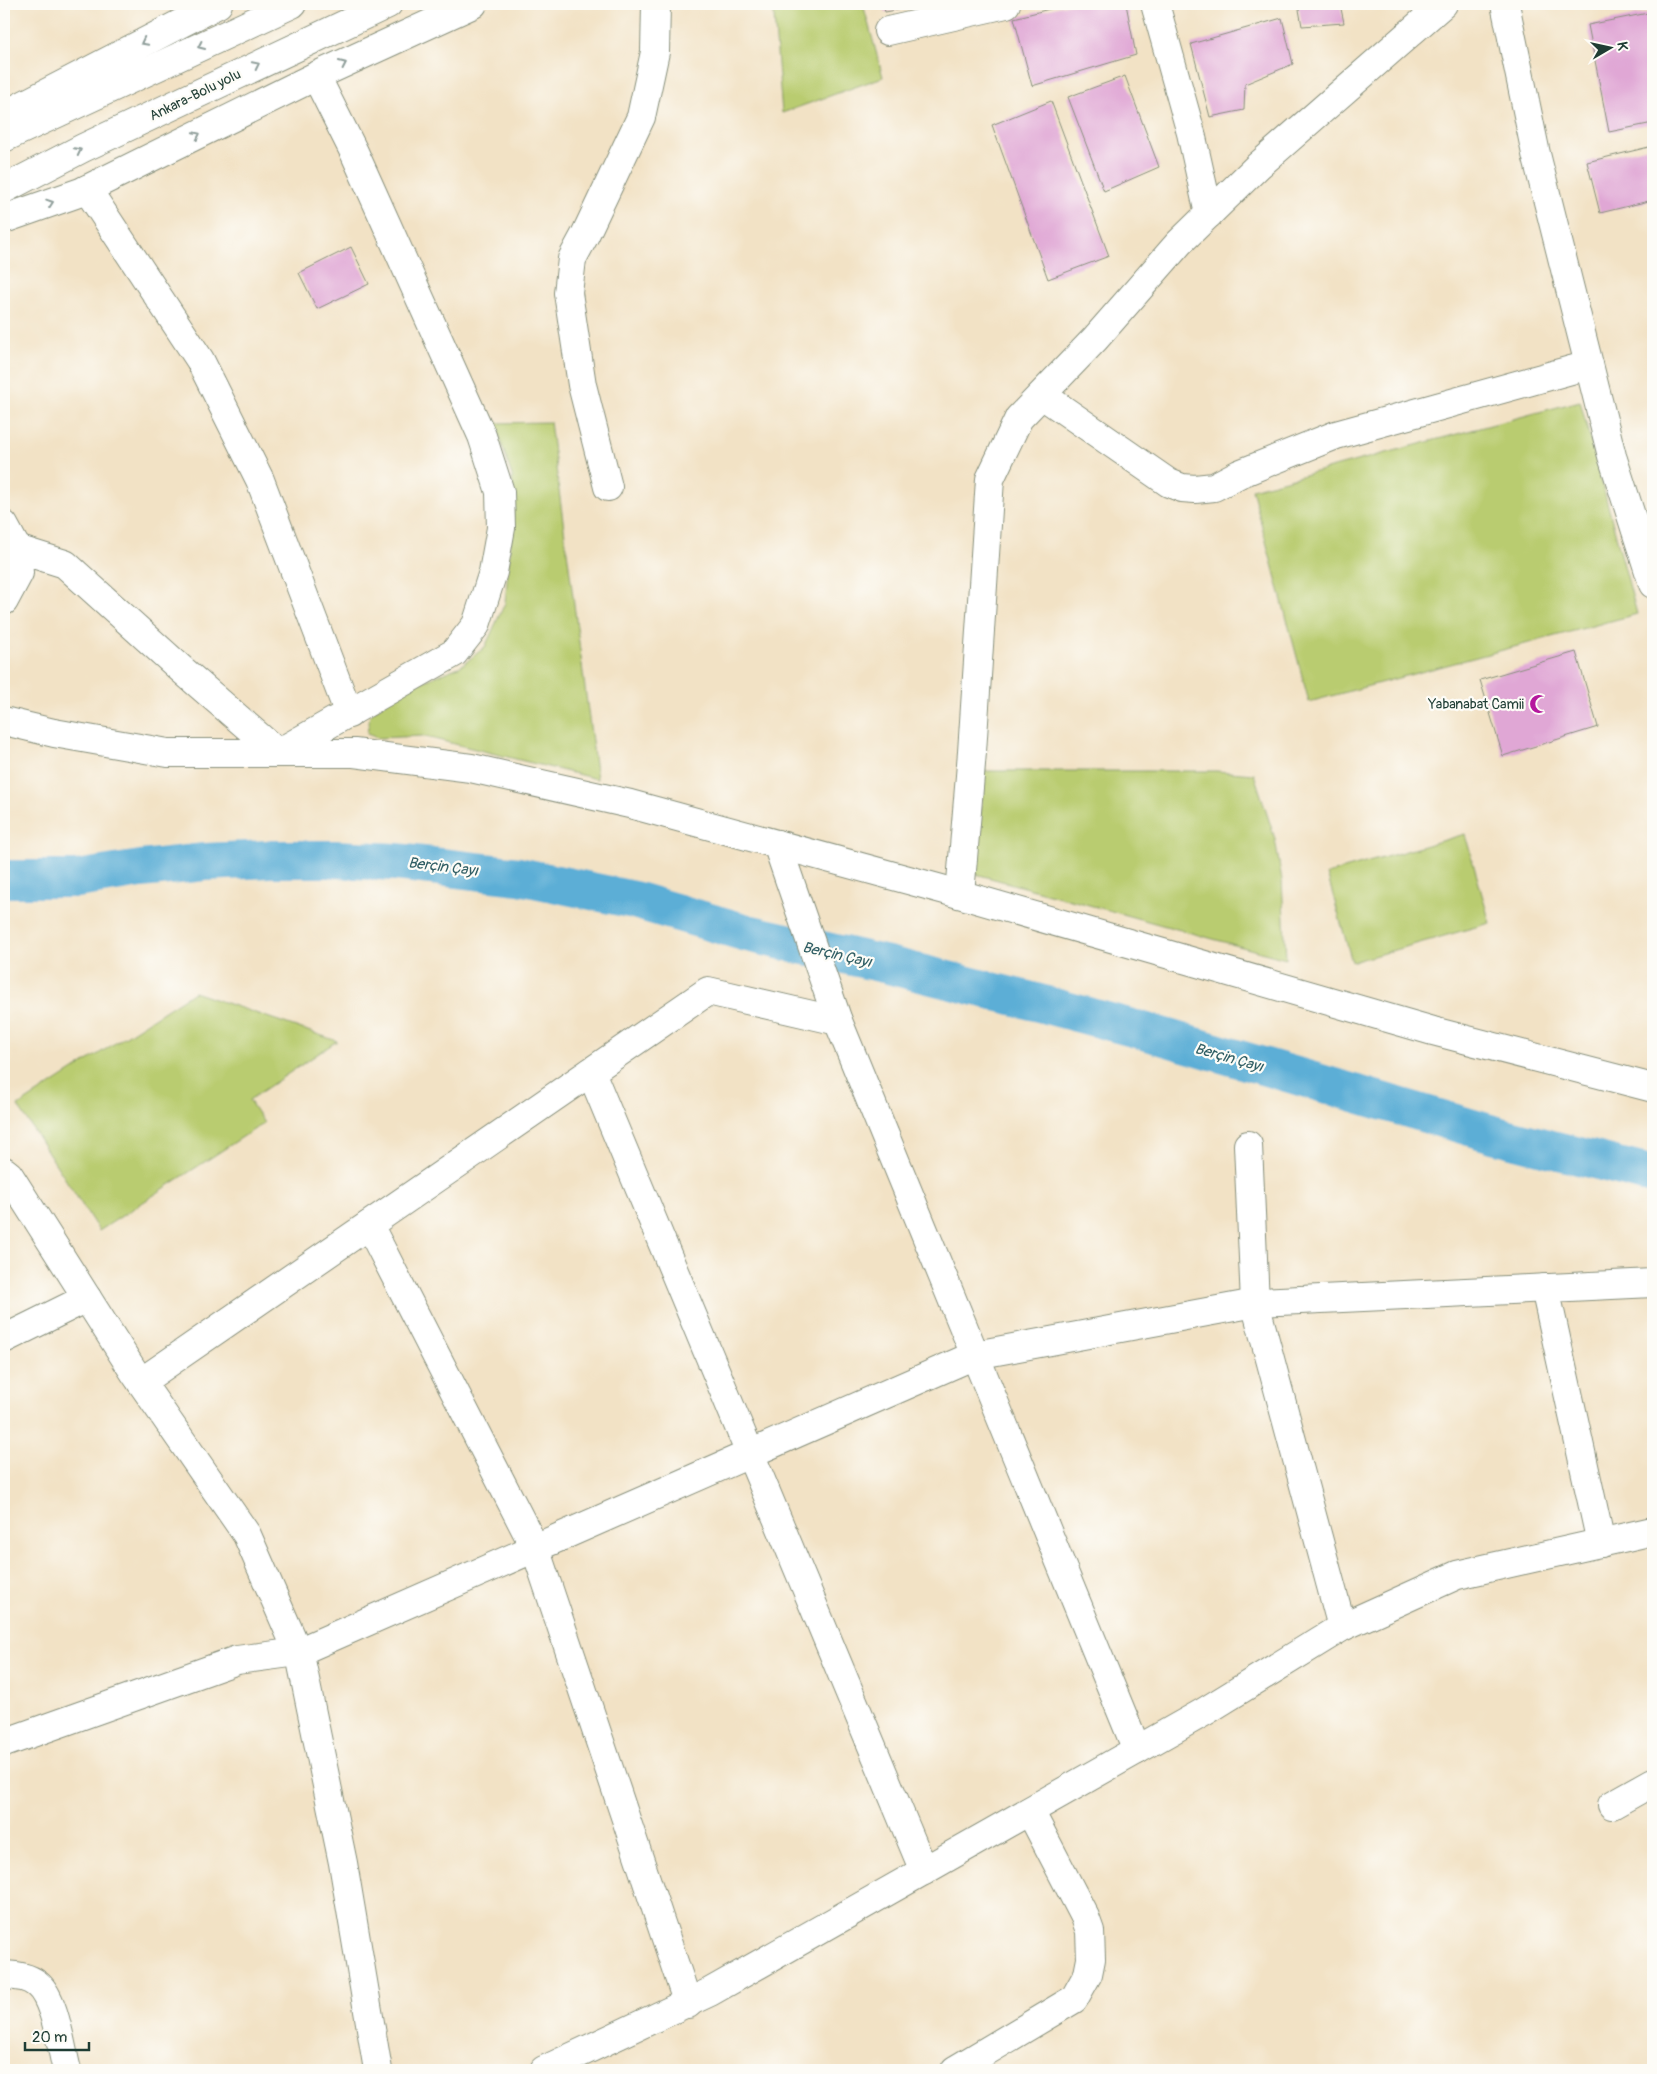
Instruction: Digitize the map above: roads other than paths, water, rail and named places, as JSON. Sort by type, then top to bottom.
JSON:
[{"type":"main road","points":[[4,119],[218,4]]},
{"type":"main road","points":[[4,119],[292,4]]},
{"type":"main road","name":"Ankara-Bolu yolu","points":[[4,189],[92,144],[388,4]]},
{"type":"main road","points":[[4,219],[87,189],[316,76],[473,4]]},
{"type":"main road","points":[[608,486],[582,385],[568,292],[572,259],[641,117],[655,52],[656,4]]},
{"type":"main road","points":[[888,31],[1006,4]]},
{"type":"main road","points":[[1155,4],[1191,133],[1209,214]]},
{"type":"main road","points":[[960,894],[972,752],[990,479],[1020,418],[1095,338],[1179,243],[1258,166],[1443,4]]},
{"type":"main road","points":[[1505,4],[1536,154],[1612,456],[1653,584]]},
{"type":"main road","points":[[278,753],[454,653],[476,626],[493,572],[501,528],[500,492],[482,436],[354,152],[316,76]]},
{"type":"main road","points":[[87,189],[200,360],[260,480],[349,714]]},
{"type":"main road","points":[[1042,395],[1170,483],[1182,488],[1204,489],[1214,487],[1239,474],[1336,436],[1589,365]]},
{"type":"main road","points":[[4,524],[18,549],[20,573],[4,601]]},
{"type":"main road","points":[[18,549],[65,564],[278,753]]},
{"type":"main road","points":[[4,721],[54,733],[168,753],[354,753],[471,768],[630,804],[779,851],[960,894],[1433,1031],[1653,1088]]},
{"type":"main road","points":[[779,851],[835,1014],[1137,1750]]},
{"type":"main road","points":[[141,1382],[708,991],[835,1014]]},
{"type":"main road","points":[[591,1072],[924,1871]]},
{"type":"main road","points":[[1248,1145],[1255,1303],[1342,1627]]},
{"type":"main road","points":[[4,1171],[9,1175],[141,1382],[247,1535],[298,1652],[343,1863],[378,2070]]},
{"type":"main road","points":[[369,1225],[535,1548],[688,2004]]},
{"type":"main road","points":[[4,1743],[237,1660],[298,1652],[975,1355],[1255,1303],[1653,1283]]},
{"type":"main road","points":[[1545,1288],[1601,1543]]},
{"type":"main road","points":[[4,1339],[87,1298]]},
{"type":"main road","points":[[544,2070],[688,2004],[1204,1712],[1342,1627],[1457,1575],[1653,1531]]},
{"type":"main road","points":[[1612,1805],[1653,1782]]},
{"type":"main road","points":[[955,2070],[1074,1999],[1088,1974],[1091,1960],[1090,1931],[1085,1917],[1030,1811]]},
{"type":"main road","points":[[4,1975],[22,1977],[44,1990],[51,2007],[66,2070]]},
{"type":"waterway","name":"Berçin Çayı","points":[[4,879],[77,879],[205,862],[269,859],[334,859],[396,862],[519,876],[634,900],[747,933],[888,965],[1028,1000],[1151,1033],[1493,1134],[1653,1175]]},
{"type":"place","name":"Yabanabat Camii","points":[[1539,704]]}]
